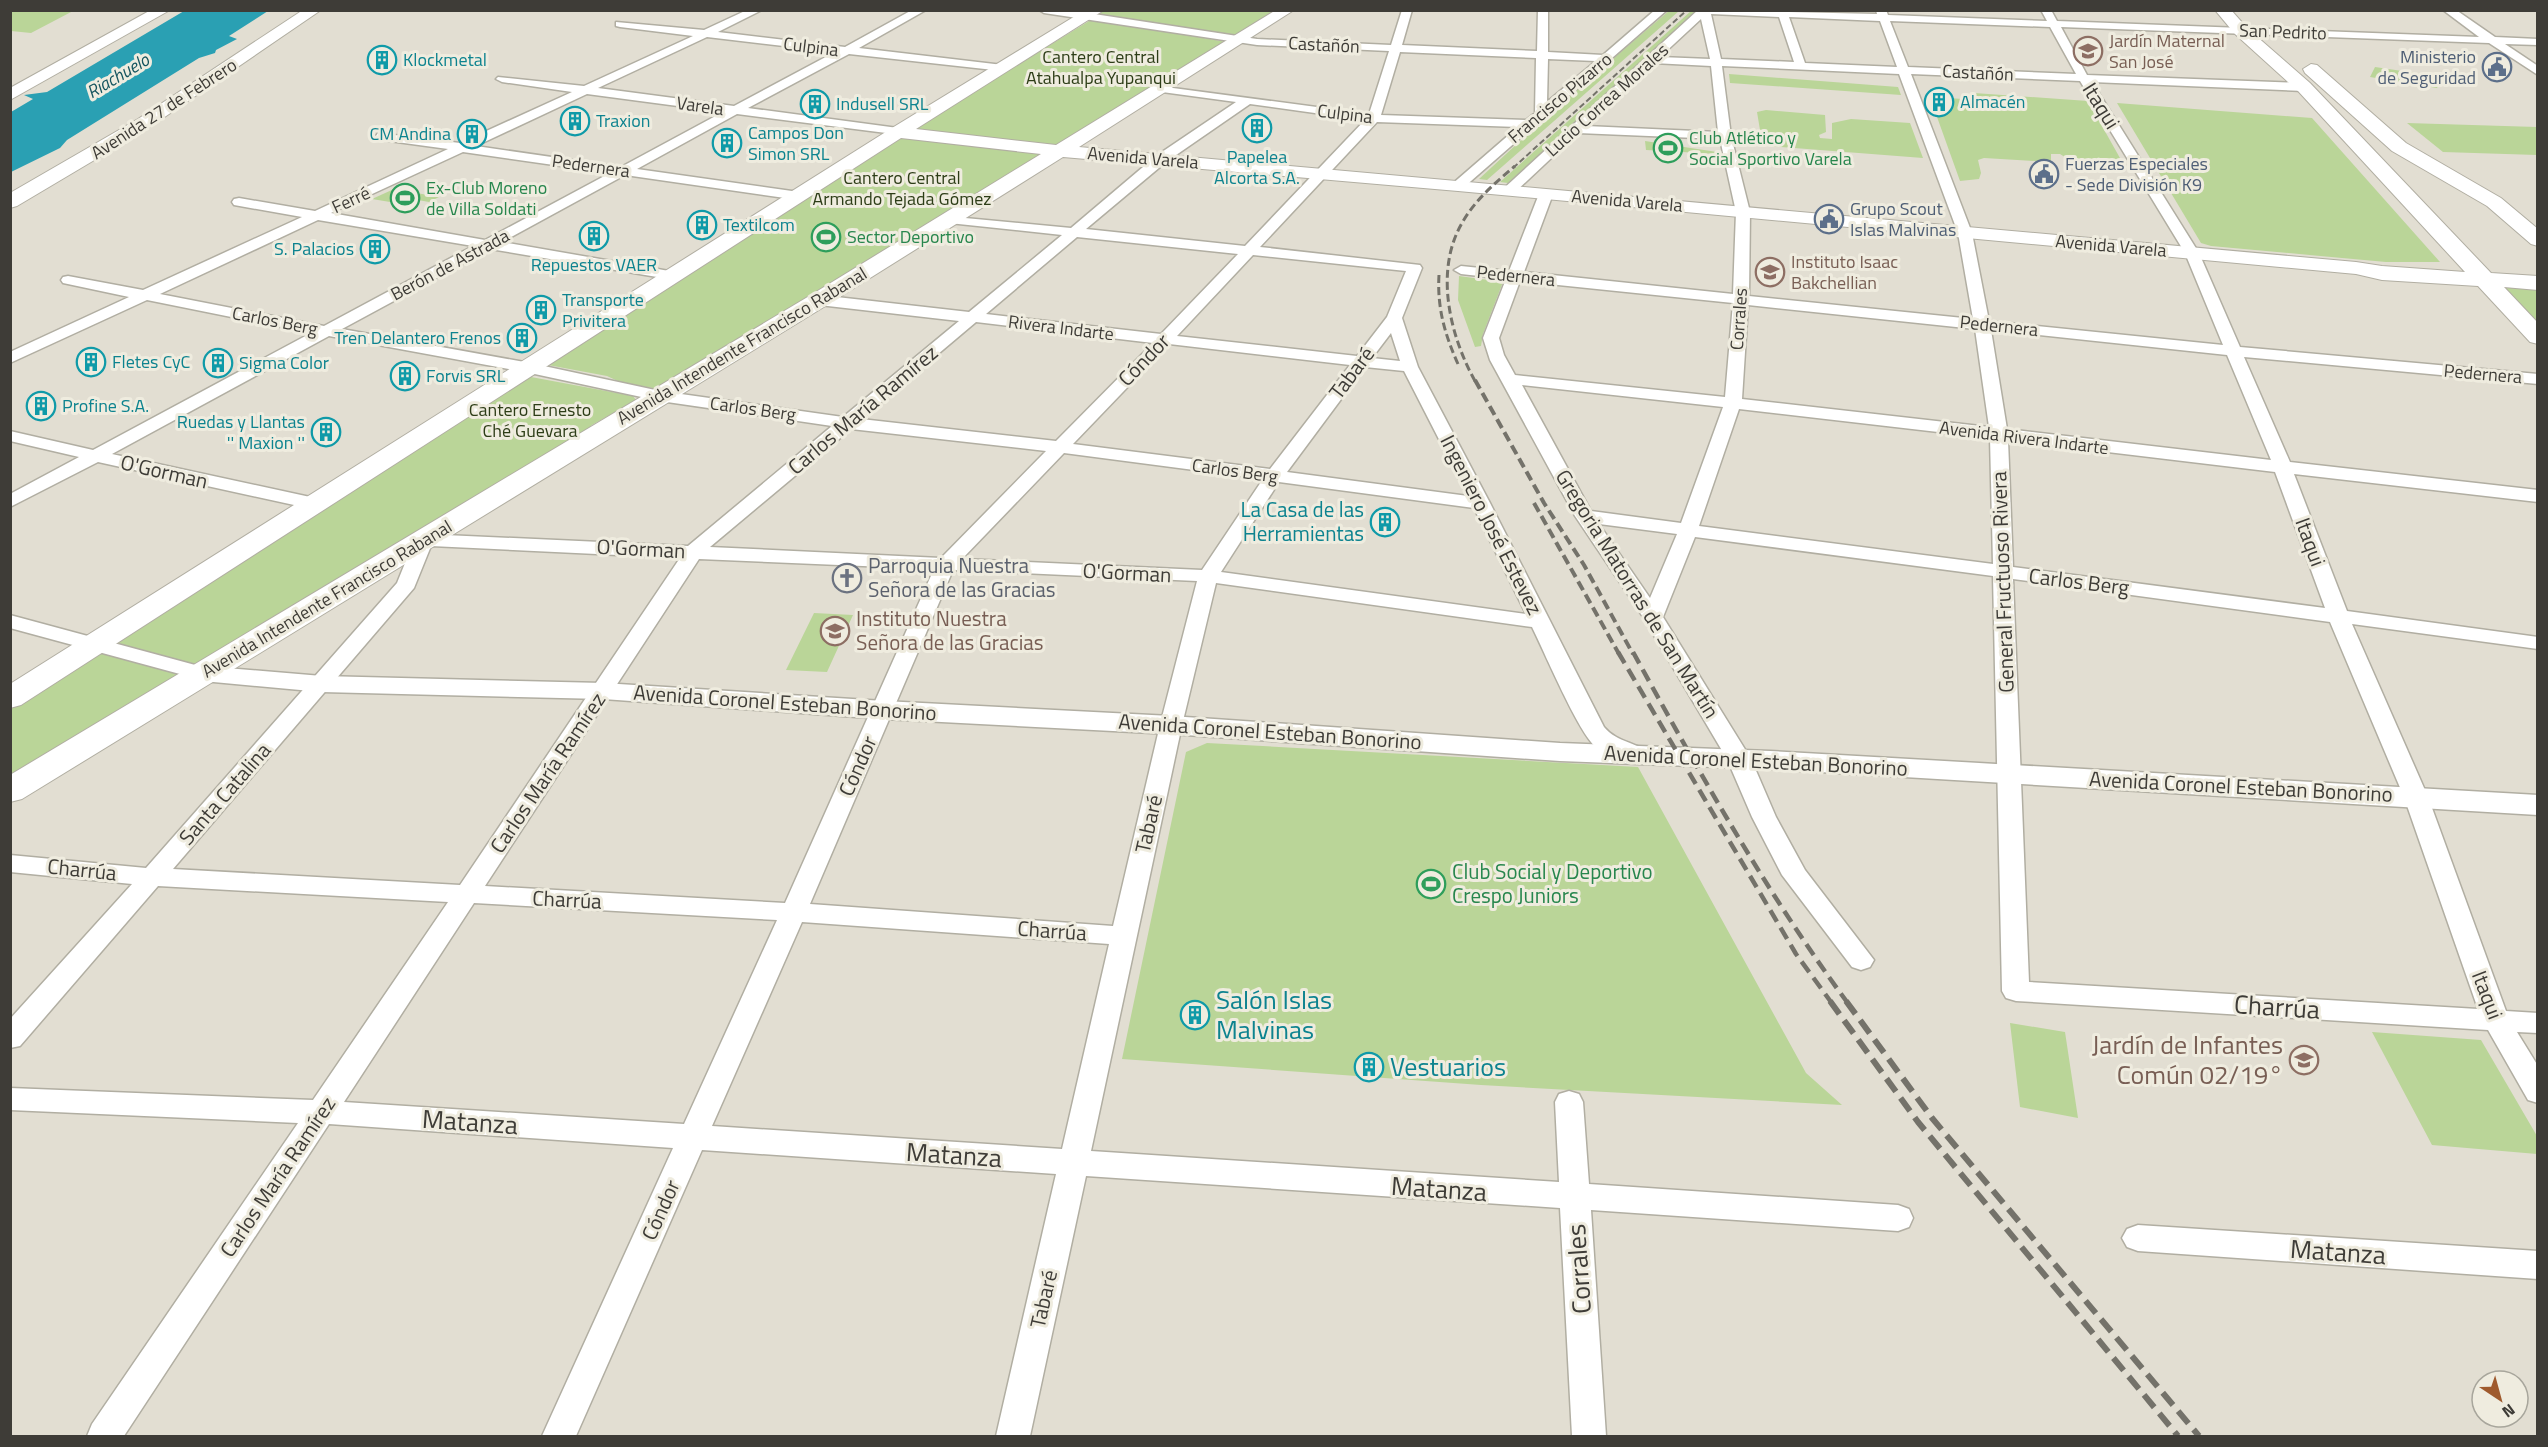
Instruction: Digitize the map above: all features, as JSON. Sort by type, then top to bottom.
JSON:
[{"type":"main road","points":[[10,86],[146,10]]},
{"type":"main road","points":[[10,95],[163,10]]},
{"type":"main road","name":"Avenida 27 de Febrero","points":[[10,202],[144,123],[297,10]]},
{"type":"main road","name":"Avenida 27 de Febrero","points":[[10,190],[106,134],[208,68],[230,60],[314,10]]},
{"type":"main road","name":"Avenida Intendente Francisco Rabanal","points":[[10,791],[578,446],[655,395],[819,300],[1287,10]]},
{"type":"main road","points":[[2222,10],[2241,31],[2304,87],[2538,337]]},
{"type":"main road","points":[[2241,10],[2276,47],[2332,85],[2399,147],[2484,195],[2538,240]]},
{"type":"main road","points":[[10,698],[898,132],[1093,13]]},
{"type":"main road","name":"Avenida Varela","points":[[898,132],[1061,151],[1458,185],[2356,268],[2382,273],[2480,277],[2538,283]]},
{"type":"main road","points":[[2425,216],[2422,212],[2425,207],[2450,204],[2482,208],[2516,220]]},
{"type":"main road","name":"Avenida Varela","points":[[2480,277],[2538,275]]},
{"type":"street","name":"Ferré","points":[[10,358],[757,10]]},
{"type":"street","name":"Berón de Astrada","points":[[10,502],[738,111],[921,10]]},
{"type":"street","name":"Castañón","points":[[1044,10],[1093,13],[1239,40],[1606,58]]},
{"type":"street","name":"Cóndor","points":[[559,1437],[884,710],[946,564],[1164,340],[1374,118],[1407,10]]},
{"type":"street","points":[[1541,115],[1543,10]]},
{"type":"street","name":"Francisco Pizarro","points":[[1458,185],[1662,10]]},
{"type":"street","name":"San Pedrito","points":[[1705,10],[1783,14],[1882,14],[2054,24],[2538,42]]},
{"type":"street","name":"Lucio Correa Morales","points":[[1509,190],[1705,10]]},
{"type":"street","name":"Corrales","points":[[1653,617],[1688,530],[1733,402],[1741,298],[1743,212],[1725,136],[1716,61],[1705,10]]},
{"type":"street","name":"Itaqui","points":[[2046,10],[2084,77],[2192,253],[2283,468],[2337,616],[2416,797],[2496,1020],[2538,1092]]},
{"type":"street","points":[[2448,10],[2538,72]]},
{"type":"street","points":[[1783,14],[1800,65]]},
{"type":"street","name":"General Fructuoso Rivera","points":[[1882,14],[1965,232],[1999,435],[2001,572],[2016,991]]},
{"type":"street","name":"Culpina","points":[[620,24],[1003,68]]},
{"type":"street","name":"Castañón","points":[[1652,60],[2304,87]]},
{"type":"street","name":"Varela","points":[[502,80],[898,132]]},
{"type":"street","name":"Culpina","points":[[1162,88],[1374,118],[1529,124]]},
{"type":"street","name":"Carlos María Ramírez","points":[[104,1437],[603,691],[693,552],[1161,159],[1246,101]]},
{"type":"street","points":[[1575,129],[1725,136]]},
{"type":"street","name":"Pedernera","points":[[382,136],[799,196]]},
{"type":"street","name":"Gregoria Matorras de San Martín","points":[[1546,194],[1491,338],[1500,367],[1510,379],[1584,516],[1653,617],[1739,759],[1764,817],[1795,874],[1860,960]]},
{"type":"street","points":[[238,202],[675,276]]},
{"type":"street","points":[[949,219],[1250,250]]},
{"type":"street","name":"Tabaré","points":[[1013,1437],[1171,725],[1208,576],[1274,476],[1394,318],[1414,268],[1250,250]]},
{"type":"street","name":"Pedernera","points":[[1461,270],[2233,351],[2538,379]]},
{"type":"street","name":"Carlos Berg","points":[[68,280],[326,331],[530,368],[655,395],[848,423],[1059,447],[1481,503]]},
{"type":"street","name":"Rivera Indarte","points":[[819,300],[1410,368]]},
{"type":"street","name":"Ingeniero José Estevez","points":[[1394,318],[1410,368],[1481,503],[1594,730],[1604,742],[1636,754]]},
{"type":"street","name":"Avenida Rivera Indarte","points":[[1510,379],[1733,402],[1999,435],[2538,496]]},
{"type":"street","name":"O'Gorman","points":[[10,436],[317,504]]},
{"type":"street","name":"Carlos Berg","points":[[1584,516],[2538,643]]},
{"type":"street","name":"O'Gorman","points":[[423,540],[1208,576],[1540,622]]},
{"type":"street","name":"Santa Catalina","points":[[10,1038],[322,684],[407,584],[423,540]]},
{"type":"street","name":"Avenida Coronel Esteban Bonorino","points":[[10,621],[202,674],[322,684],[603,691],[884,710],[1171,725],[1560,752],[1739,759],[2538,805]]},
{"type":"street","points":[[1560,752],[1587,739],[1594,730]]},
{"type":"street","name":"Charrúa","points":[[10,863],[152,878],[792,912],[1125,936]]},
{"type":"street","name":"Charrúa","points":[[2016,991],[2538,1023]]},
{"type":"street","name":"Matanza","points":[[10,1099],[322,1112],[1898,1218]]},
{"type":"street","name":"Corrales","points":[[1569,1102],[1589,1437]]},
{"type":"street","name":"Matanza","points":[[2138,1238],[2538,1265]]},
{"type":"green space","points":[[11,10],[73,11],[31,33],[11,31]]},
{"type":"green space","points":[[1104,10],[1280,11],[1234,37],[1098,14]]},
{"type":"green space","points":[[1670,10],[1679,11],[1487,180],[1479,179],[1561,103]]},
{"type":"green space","points":[[1691,11],[1700,11],[1508,183],[1500,182]]},
{"type":"green space","name":"Cantero Central Atahualpa Yupanqui","points":[[1097,20],[1227,42],[1054,146],[915,131],[915,128],[1089,21]]},
{"type":"green space","points":[[2375,67],[2443,77],[2437,88],[2370,77]]},
{"type":"green space","points":[[1729,74],[1898,87],[1901,95],[1730,83]]},
{"type":"green space","points":[[1928,92],[1934,93],[1936,97],[1975,100],[1974,93],[2088,101],[2125,167],[2071,161],[2060,154],[2051,154],[2051,162],[1984,158],[1978,160],[1981,173],[1979,179],[1960,181],[1932,103],[1947,103],[1931,100]]},
{"type":"green space","points":[[2117,103],[2312,118],[2440,262],[2386,262],[2211,246],[2201,243]]},
{"type":"green space","points":[[1766,110],[1825,115],[1826,132],[1819,135],[1820,138],[1832,139],[1832,123],[1851,119],[1910,123],[1923,158],[1744,144],[1742,135],[1761,136],[1757,112]]},
{"type":"green space","points":[[2407,123],[2537,127],[2537,155],[2443,152]]},
{"type":"green space","name":"Cantero Central Armando Tejada Gómez","points":[[903,137],[1042,154],[659,389],[622,383],[607,376],[548,365]]},
{"type":"green space","name":"Club Atlético y Social Sportivo Varela","points":[[1645,141],[1717,152],[1718,154],[1646,150]]},
{"type":"green space","name":"Ex-Club Moreno de Villa Soldati","points":[[394,189],[439,197],[429,202],[418,200],[408,205],[372,199]]},
{"type":"green space","points":[[1459,276],[1503,282],[1483,334],[1481,346],[1475,347],[1458,300]]},
{"type":"green space","points":[[2502,285],[2537,288],[2537,325]]},
{"type":"green space","name":"Cantero Ernesto Ché Guevara","points":[[531,377],[633,396],[636,400],[592,425],[576,440],[11,781],[11,706],[518,381]]},
{"type":"green space","points":[[814,613],[853,615],[827,672],[786,670]]},
{"type":"green space","name":"Club Social y Deportivo Crespo Juniors","points":[[1207,743],[1638,767],[1806,1073],[1842,1105],[1481,1085],[1122,1059],[1186,752]]},
{"type":"green space","points":[[2010,1023],[2065,1032],[2078,1118],[2020,1107]]},
{"type":"green space","points":[[2372,1032],[2481,1040],[2537,1136],[2537,1154],[2432,1145]]},
{"type":"water","name":"Riachuelo","points":[[184,11],[268,11],[229,36],[237,39],[216,50],[215,53],[199,58],[67,140],[60,148],[11,172],[11,112],[33,99],[24,95],[47,92]]},
{"type":"railway","points":[[1513,168],[1687,10]]},
{"type":"railway","points":[[1475,381],[1458,344],[1453,324],[1447,282],[1449,262],[1453,242],[1467,215],[1486,192],[1515,166]]},
{"type":"railway","points":[[1439,275],[1439,299],[1443,321],[1458,364]]},
{"type":"railway","points":[[1475,380],[1544,503],[1584,565],[1633,654]]},
{"type":"railway","points":[[1534,503],[1619,654]]},
{"type":"railway","points":[[1618,652],[1796,954],[1831,1002]]},
{"type":"railway","points":[[1633,652],[1761,875],[1847,1002]]},
{"type":"railway","points":[[1830,1001],[1918,1122],[2178,1436]]},
{"type":"railway","points":[[1846,1001],[1932,1118],[2199,1436]]},
{"type":"place","name":"Jardín Maternal San José","points":[[2088,51]]},
{"type":"place","name":"Klockmetal","points":[[382,60]]},
{"type":"place","name":"Ministerio de Seguridad","points":[[2497,67]]},
{"type":"place","name":"Almacén","points":[[1939,102]]},
{"type":"place","name":"Indusell SRL","points":[[815,104]]},
{"type":"place","name":"Traxion","points":[[575,121]]},
{"type":"place","name":"Papelea Alcorta S.A.","points":[[1257,128]]},
{"type":"place","name":"CM Andina","points":[[472,134]]},
{"type":"place","name":"Campos Don Simon SRL","points":[[727,143]]},
{"type":"place","name":"Club Atlético y Social Sportivo Varela","points":[[1668,148]]},
{"type":"place","name":"Fuerzas Especiales - Sede División K9","points":[[2044,174]]},
{"type":"place","name":"Ex-Club Moreno de Villa Soldati","points":[[405,198]]},
{"type":"place","name":"Grupo Scout Islas Malvinas","points":[[1829,219]]},
{"type":"place","name":"Textilcom","points":[[702,225]]},
{"type":"place","name":"Repuestos VAER","points":[[594,236]]},
{"type":"place","name":"Sector Deportivo","points":[[826,237]]},
{"type":"place","name":"S. Palacios","points":[[375,249]]},
{"type":"place","name":"Instituto Isaac Bakchellian","points":[[1770,272]]},
{"type":"place","name":"Transporte Privitera","points":[[541,310]]},
{"type":"place","name":"Tren Delantero Frenos","points":[[522,338]]},
{"type":"place","name":"Fletes CyC","points":[[91,362]]},
{"type":"place","name":"Sigma Color","points":[[218,363]]},
{"type":"place","name":"Forvis SRL","points":[[405,376]]},
{"type":"place","name":"Profine S.A.","points":[[41,406]]},
{"type":"place","name":"Ruedas y Llantas '' Maxion ''","points":[[326,432]]},
{"type":"place","name":"La Casa de las Herramientas","points":[[1385,522]]},
{"type":"place","name":"Parroquia Nuestra Señora de las Gracias","points":[[847,578]]},
{"type":"place","name":"Instituto Nuestra Señora de las Gracias","points":[[835,631]]},
{"type":"place","name":"Club Social y Deportivo Crespo Juniors","points":[[1431,884]]},
{"type":"place","name":"Salón Islas Malvinas","points":[[1195,1015]]},
{"type":"place","name":"Jardín de Infantes Común 02/19°","points":[[2304,1060]]},
{"type":"place","name":"Vestuarios","points":[[1369,1067]]}]
